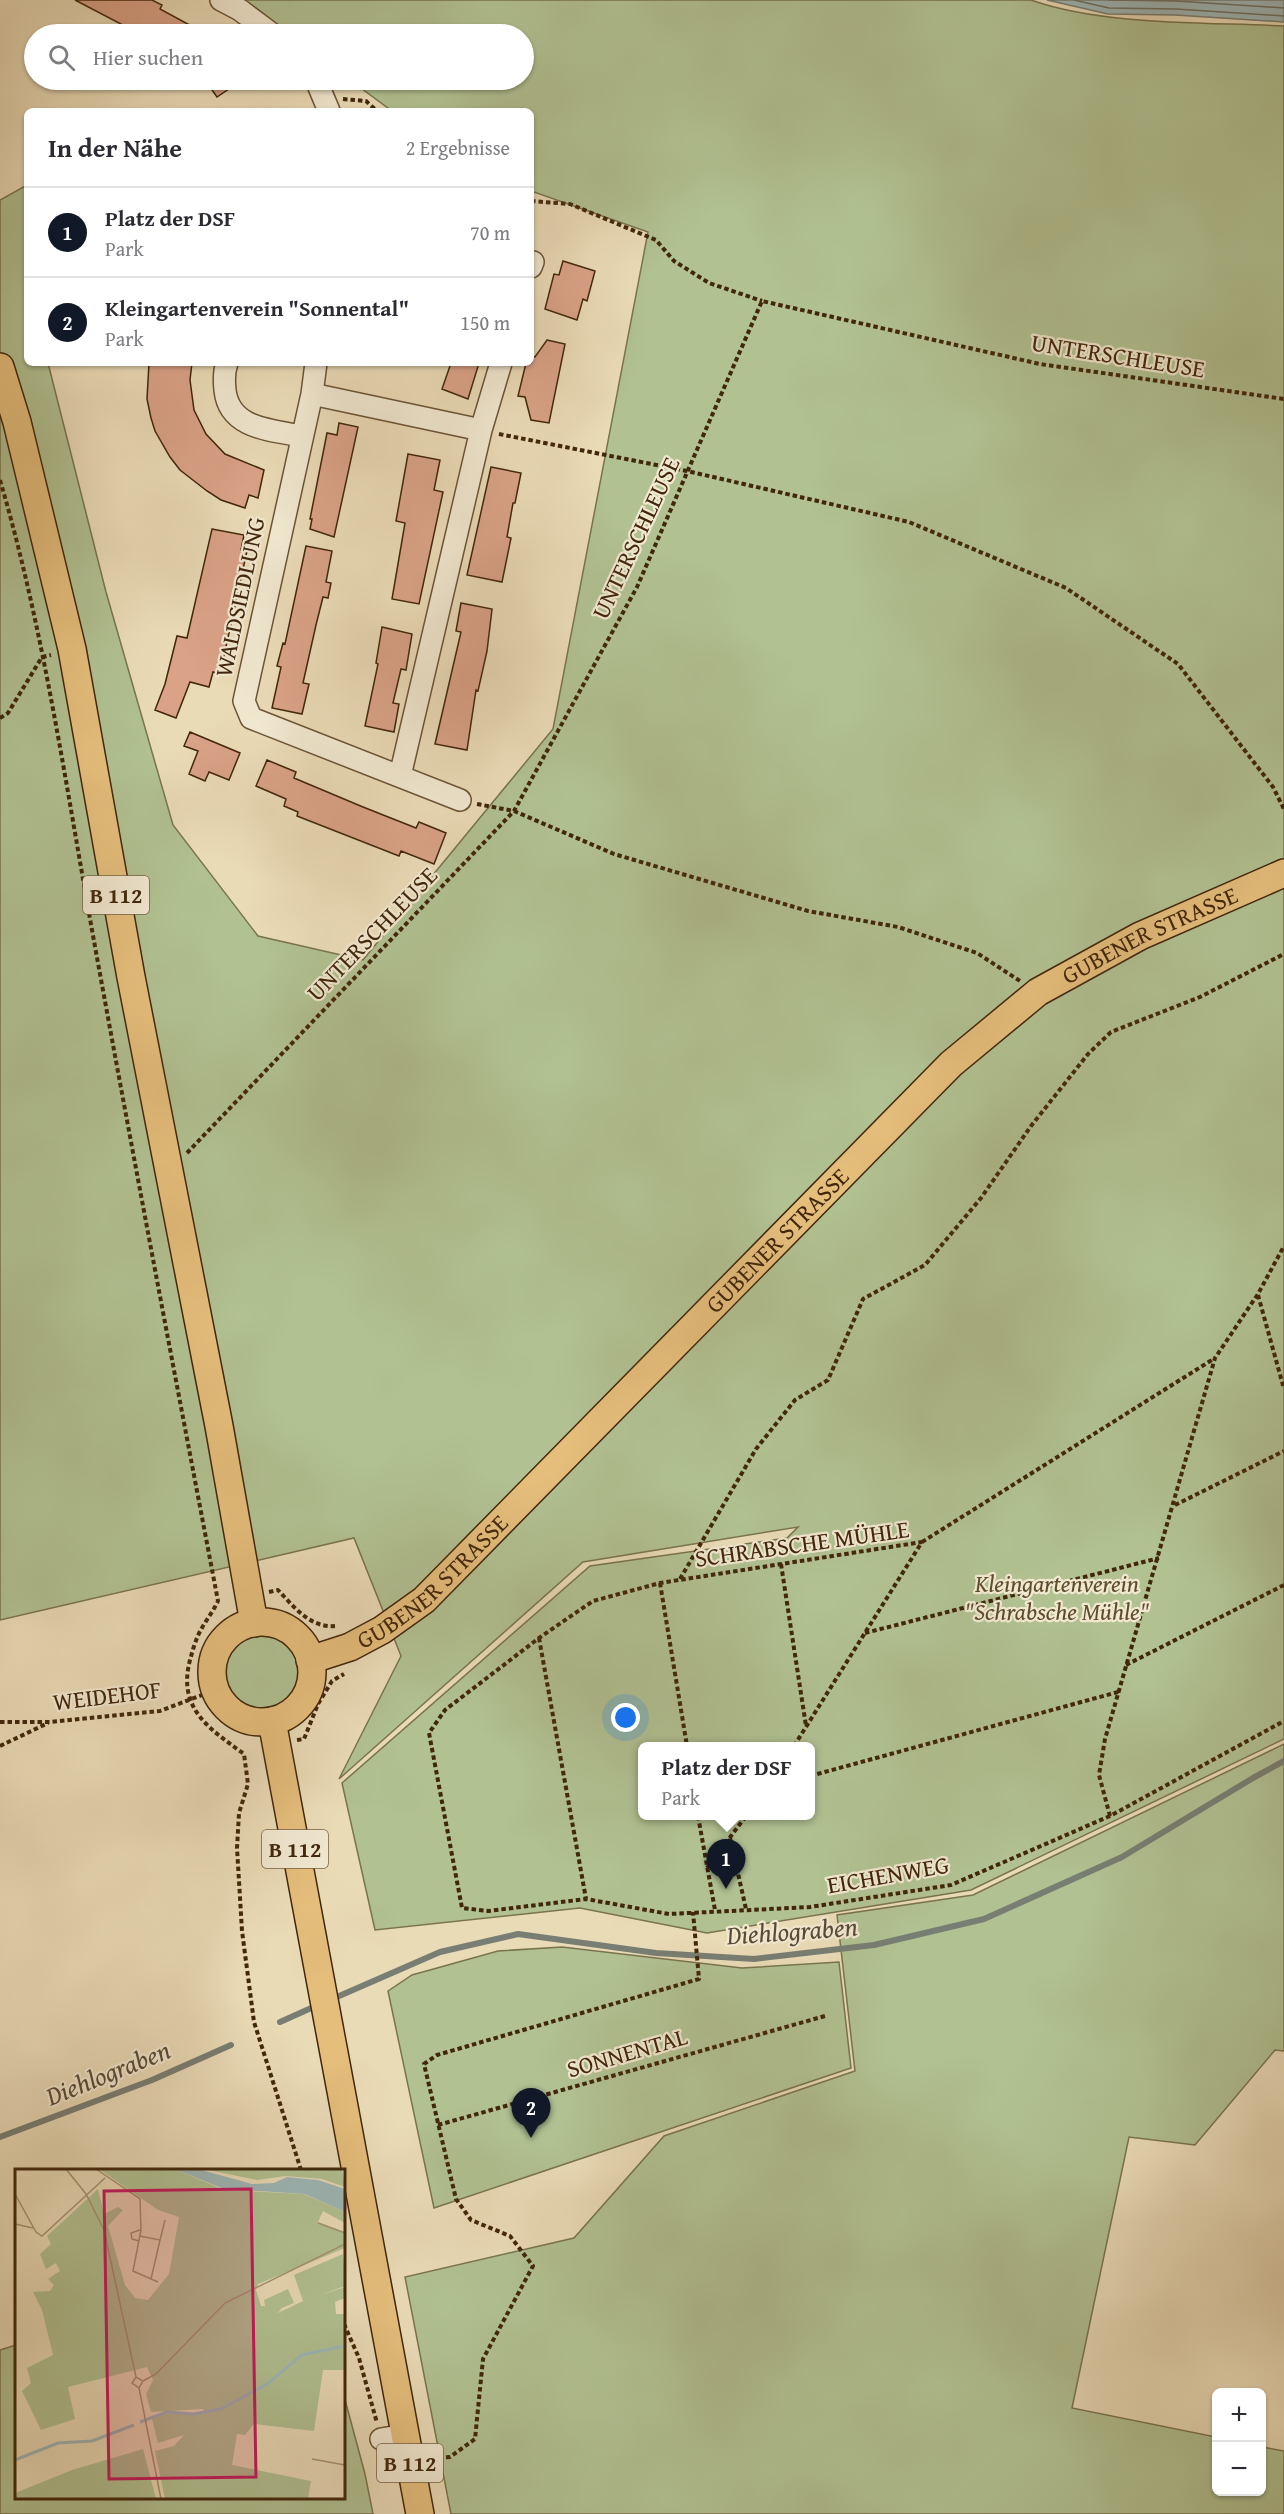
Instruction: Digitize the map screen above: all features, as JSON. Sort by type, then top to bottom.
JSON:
[{"type":"main road","name":"B 112","points":[[0,367],[17,422],[72,650],[168,1173],[219,1426],[254,1623]]},
{"type":"main road","name":"GUBENER STRASSE","points":[[310,1660],[350,1647],[382,1630],[424,1600],[951,1064],[1038,992],[1140,936],[1284,873]]},
{"type":"main road","points":[[254,1623],[279,1626],[291,1632],[300,1641],[310,1660],[312,1679],[299,1707],[286,1716],[272,1721],[251,1721],[232,1712],[222,1702],[215,1690],[212,1678],[216,1653],[231,1633],[254,1623]]},
{"type":"main road","name":"B 112","points":[[272,1721],[329,2027],[398,2444],[420,2514]]},
{"type":"street","points":[[221,0],[259,24]]},
{"type":"street","points":[[226,366],[225,395],[230,410],[238,419],[252,426],[302,436]]},
{"type":"street","name":"WALDSIEDLUNG","points":[[316,366],[312,394],[244,701],[251,718],[460,800]]},
{"type":"street","points":[[400,776],[481,430],[500,366]]},
{"type":"street","points":[[312,394],[481,430]]},
{"type":"path","points":[[323,95],[366,101],[374,108]]},
{"type":"path","points":[[534,201],[570,204],[656,240],[674,261],[709,283],[762,301]]},
{"type":"path","name":"UNTERSCHLEUSE","points":[[168,1173],[514,811],[637,587],[762,301],[1040,364],[1284,399]]},
{"type":"path","points":[[481,430],[687,471],[909,522],[1066,588],[1178,664],[1273,787],[1284,809]]},
{"type":"path","points":[[0,480],[17,538],[42,657],[134,1162],[218,1601],[197,1638],[188,1669],[187,1684],[190,1701],[200,1719],[244,1754],[248,1785],[239,1813],[237,1848],[242,1930],[254,2022],[301,2169]]},
{"type":"path","points":[[0,718],[8,713],[33,673]]},
{"type":"path","points":[[460,800],[514,811],[614,855],[808,911],[898,927],[977,952],[1038,992]]},
{"type":"path","points":[[679,1580],[756,1449],[795,1400],[828,1380],[863,1299],[925,1265],[981,1197],[1031,1126],[1088,1054],[1112,1032],[1200,998],[1284,954]]},
{"type":"path","points":[[1110,1816],[1099,1775],[1105,1740],[1215,1358],[1258,1294],[1284,1246]]},
{"type":"path","points":[[1258,1294],[1284,1389]]},
{"type":"path","points":[[922,1542],[1215,1358]]},
{"type":"path","points":[[1174,1505],[1284,1451]]},
{"type":"path","name":"SCHRABSCHE MÜHLE","points":[[462,1908],[429,1733],[445,1710],[538,1638],[593,1601],[660,1583],[922,1542]]},
{"type":"path","name":"SCHRABSCHE MÜHLE","points":[[797,1742],[922,1542]]},
{"type":"path","points":[[865,1633],[1159,1558]]},
{"type":"path","points":[[781,1564],[806,1727]]},
{"type":"path","points":[[660,1583],[686,1742]]},
{"type":"path","points":[[1126,1665],[1284,1585]]},
{"type":"path","points":[[538,1638],[586,1899]]},
{"type":"path","name":"WEIDEHOF","points":[[0,1722],[51,1722],[160,1711],[215,1690]]},
{"type":"path","points":[[815,1775],[1118,1692]]},
{"type":"path","name":"EICHENWEG","points":[[462,1908],[488,1911],[586,1899],[669,1914],[810,1907],[951,1885],[1110,1816],[1284,1721]]},
{"type":"path","points":[[0,1746],[51,1722]]},
{"type":"path","points":[[699,1820],[715,1910]]},
{"type":"path","points":[[706,1868],[743,1820]]},
{"type":"path","points":[[730,1838],[747,1909]]},
{"type":"path","points":[[345,2326],[398,2444],[450,2457],[475,2439],[483,2359],[534,2266],[510,2236],[471,2220],[456,2199],[424,2064],[437,2055],[699,1979],[693,1912]]},
{"type":"path","name":"SONNENTAL","points":[[438,2125],[825,2016]]},
{"type":"green space","name":"Kleingartenverein \"Schrabsche Mühle\"","points":[[241,0],[1031,0],[1060,8],[1123,19],[1284,26],[1284,1739],[971,1890],[707,1933],[580,1908],[375,1930],[342,1783],[590,1566],[787,1538],[798,1527],[583,1562],[339,1779],[401,1656],[354,1538],[0,1620],[0,200],[24,187],[24,366],[49,366],[106,592],[173,825],[258,936],[363,960],[553,729],[648,232],[534,192],[534,108],[388,108],[364,90],[534,90],[534,24],[277,24]]},
{"type":"green space","points":[[263,1633],[278,1636],[295,1650],[302,1672],[299,1687],[285,1704],[263,1711],[248,1708],[231,1694],[224,1672],[227,1657],[241,1640]]},
{"type":"green space","points":[[1284,1744],[1284,2051],[1275,2050],[1195,2145],[1129,2137],[1072,2408],[1212,2436],[1212,2496],[1266,2496],[1266,2448],[1284,2451],[1284,2514],[451,2514],[405,2277],[574,2238],[664,2136],[855,2071],[837,1915],[973,1895]]},
{"type":"green space","points":[[562,1947],[742,1968],[839,1962],[851,2068],[434,2208],[388,1991],[412,1975],[498,1951]]},
{"type":"green space","points":[[15,2345],[15,2499],[345,2499],[345,2400],[373,2514],[0,2514],[0,2350]]},
{"type":"water","points":[[1047,0],[1284,0],[1284,22],[1175,15],[1108,14]]},
{"type":"building","points":[[75,0],[152,0],[162,5],[160,9],[188,24],[121,24]]},
{"type":"building","points":[[212,90],[227,90],[217,97]]},
{"type":"building","points":[[563,261],[595,271],[587,301],[583,299],[577,320],[545,309],[554,274],[559,275]]},
{"type":"building","points":[[547,340],[565,344],[549,423],[531,420],[525,397],[518,396],[525,366],[534,366],[535,357]]},
{"type":"building","points":[[149,366],[192,366],[190,380],[194,410],[206,434],[225,454],[264,470],[258,498],[249,495],[245,508],[221,500],[180,470],[155,431],[147,399]]},
{"type":"building","points":[[450,366],[478,366],[468,399],[442,389]]},
{"type":"building","points":[[339,423],[358,427],[334,537],[310,529],[312,519],[310,519],[327,433],[337,435]]},
{"type":"building","points":[[408,454],[440,460],[434,490],[443,492],[419,604],[392,599],[405,523],[396,521]]},
{"type":"building","points":[[491,467],[521,473],[507,537],[511,538],[502,582],[467,575]]},
{"type":"building","points":[[212,529],[244,535],[241,550],[247,551],[220,674],[213,672],[209,687],[190,682],[176,718],[155,710],[165,684],[177,636],[187,638]]},
{"type":"building","points":[[306,546],[332,551],[326,582],[331,583],[328,598],[323,597],[303,683],[309,684],[302,714],[272,708],[281,667],[277,666],[283,643],[285,644]]},
{"type":"building","points":[[461,603],[492,609],[487,651],[478,691],[476,690],[467,750],[435,744],[461,632],[456,631]]},
{"type":"building","points":[[382,627],[412,634],[406,670],[401,669],[393,703],[399,704],[394,732],[365,726],[378,664],[376,663]]},
{"type":"building","points":[[190,732],[240,753],[229,780],[209,772],[205,781],[189,774],[198,751],[184,746]]},
{"type":"building","points":[[267,760],[296,772],[294,778],[363,807],[416,828],[419,822],[446,833],[434,864],[401,851],[399,856],[297,816],[298,812],[284,806],[286,799],[256,786]]},
{"type":"waterway","name":"Diehlograben","points":[[330,2000],[440,1952],[518,1934],[656,1953],[754,1959],[874,1945],[984,1919],[1122,1857],[1284,1761]]},
{"type":"waterway","name":"Diehlograben","points":[[280,2022],[318,2005]]},
{"type":"waterway","name":"Diehlograben","points":[[0,2137],[152,2080],[231,2045]]},
{"type":"place","name":"Platz der DSF","points":[[726,1889]]},
{"type":"place","name":"Kleingartenverein \"Sonnental\"","points":[[531,2138]]}]
